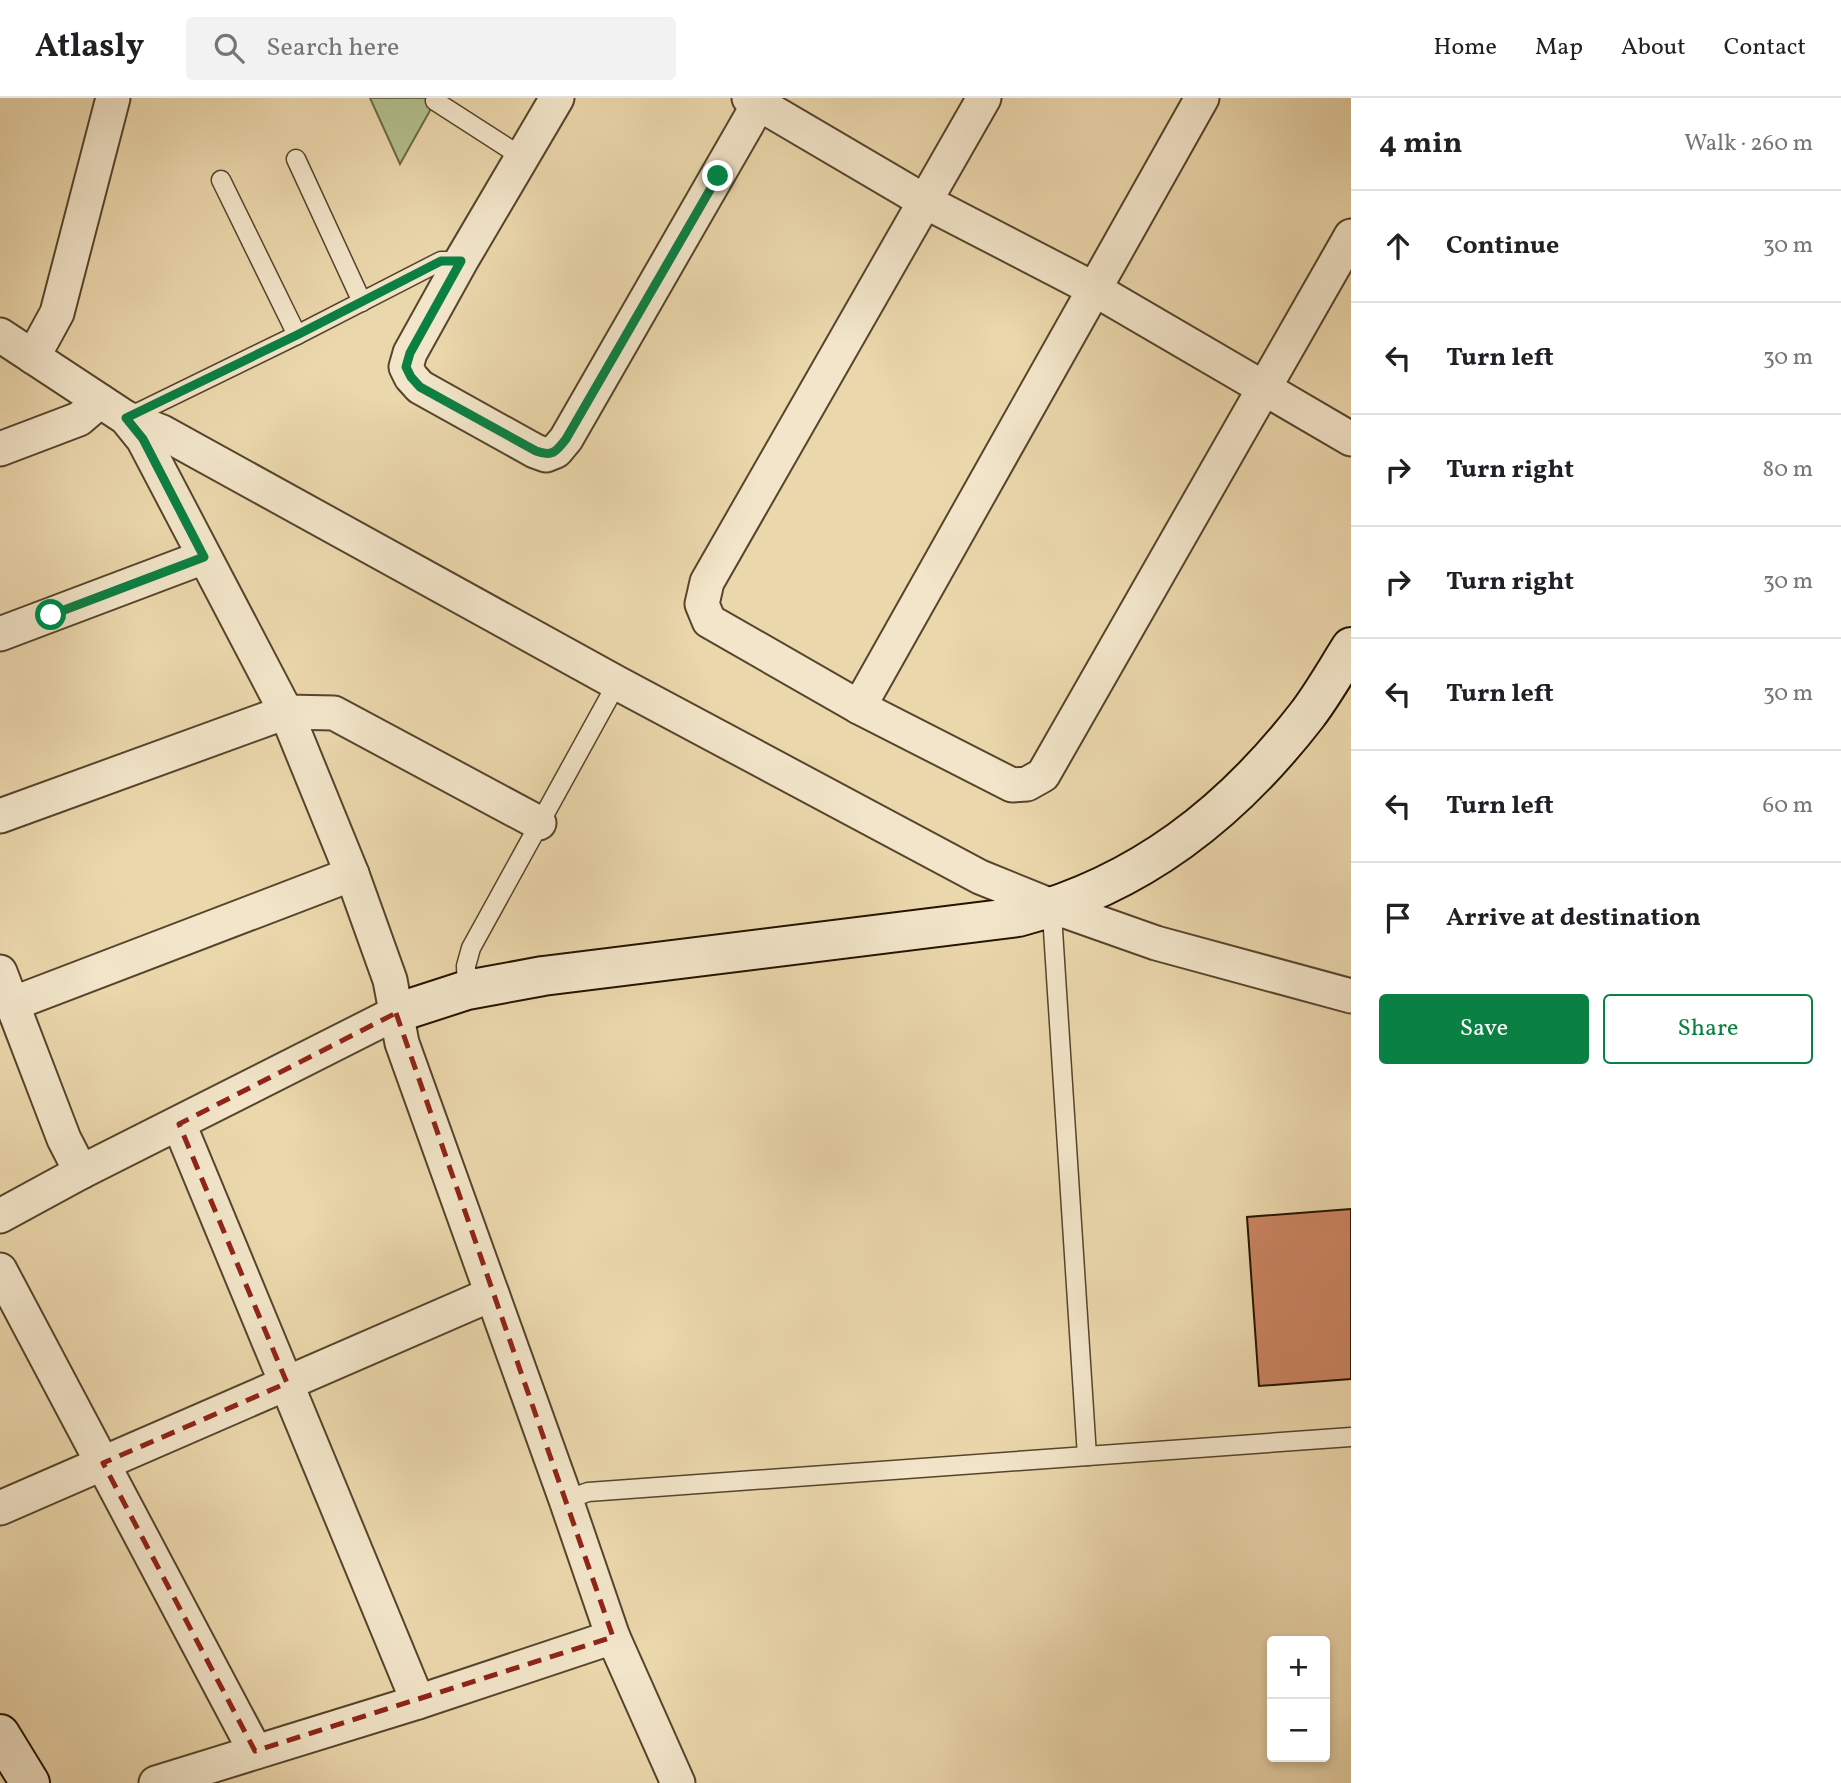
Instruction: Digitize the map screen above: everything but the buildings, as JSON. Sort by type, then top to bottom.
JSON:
[{"type":"street","points":[[33,357],[57,313],[113,98]]},
{"type":"street","points":[[557,98],[461,261],[410,353],[406,367],[420,387],[536,451],[546,455],[556,451],[573,427],[757,100],[926,202],[1094,289],[1351,439]]},
{"type":"street","points":[[984,98],[707,582],[702,604],[709,621],[859,707],[1012,786],[1027,784],[1043,775],[1351,236]]},
{"type":"street","points":[[859,707],[1202,98]]},
{"type":"street","points":[[0,334],[113,410],[143,439],[286,712],[352,874],[390,980],[402,1043],[613,1637],[678,1783]]},
{"type":"street","points":[[0,449],[79,419],[113,410],[162,432],[617,683],[981,877],[1054,907],[1156,943],[1351,996]]},
{"type":"street","points":[[0,634],[204,557]]},
{"type":"street","points":[[0,1216],[81,1172],[396,1013],[467,990],[543,976],[1018,916],[1054,907],[1150,861],[1192,834],[1223,807],[1261,769],[1308,713],[1351,647]]},
{"type":"street","points":[[0,816],[286,712],[334,713],[539,823]]},
{"type":"street","points":[[12,1004],[352,874]]},
{"type":"street","points":[[0,972],[64,1139],[81,1172]]},
{"type":"street","points":[[179,1124],[418,1702]]},
{"type":"street","points":[[0,1270],[255,1751]]},
{"type":"street","points":[[0,1508],[492,1294]]},
{"type":"street","points":[[156,1783],[418,1702],[613,1637]]},
{"type":"street","points":[[0,1734],[30,1783]]},
{"type":"lane","points":[[435,101],[522,157]]},
{"type":"lane","points":[[296,159],[362,302]]},
{"type":"lane","points":[[221,180],[297,335]]},
{"type":"lane","points":[[113,410],[297,335],[441,261],[461,261]]},
{"type":"lane","points":[[467,990],[466,966],[471,948],[617,683]]},
{"type":"lane","points":[[1054,907],[1053,930],[1087,1456]]},
{"type":"lane","points":[[566,1500],[588,1492],[1351,1437]]},
{"type":"highlighted area","points":[[396,1013],[613,1637],[255,1751],[103,1463],[287,1383],[179,1124]]},
{"type":"green space","points":[[370,98],[437,98],[400,164]]},
{"type":"route","points":[[51,615],[204,557],[143,439],[126,418],[441,261],[461,261],[410,353],[406,367],[411,377],[420,387],[536,451],[546,455],[556,451],[566,439],[718,176]]}]
